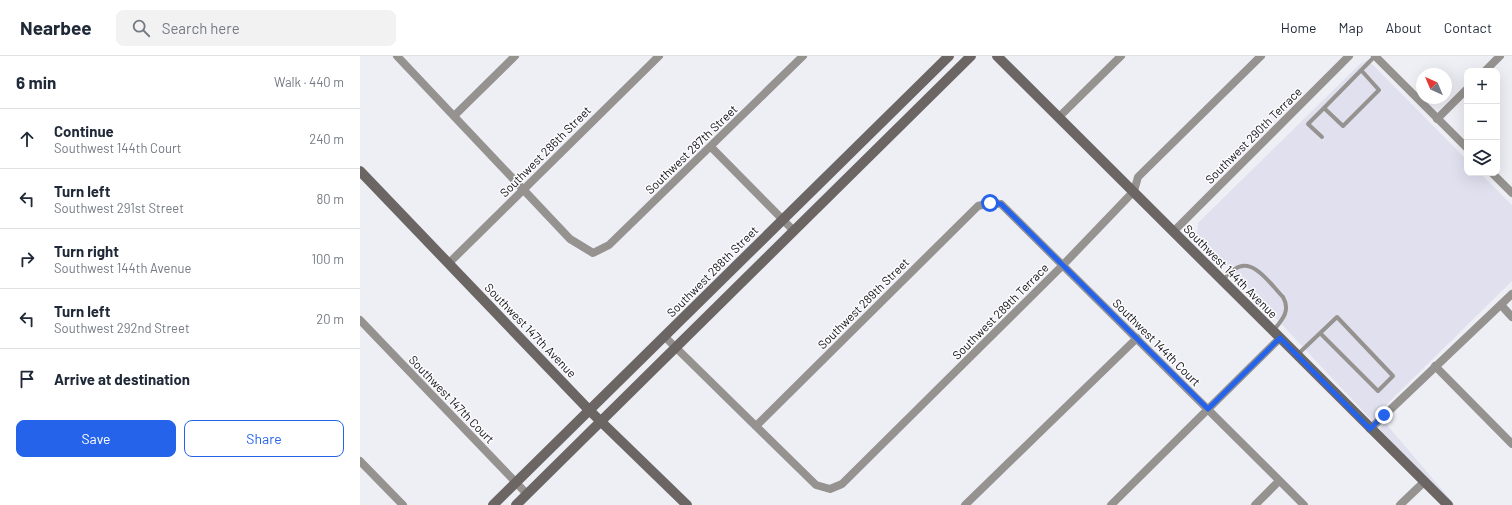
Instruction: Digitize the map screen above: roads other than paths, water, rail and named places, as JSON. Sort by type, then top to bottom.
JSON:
[{"type":"main road","name":"Southwest 288th Street","points":[[493,505],[949,56]]},
{"type":"main road","points":[[516,505],[971,56]]},
{"type":"main road","name":"Southwest 144th Avenue","points":[[997,56],[1448,505]]},
{"type":"main road","name":"Southwest 147th Avenue","points":[[360,171],[589,410],[687,505]]},
{"type":"street","points":[[397,56],[524,189]]},
{"type":"street","points":[[454,116],[515,56]]},
{"type":"street","name":"Southwest 286th Street","points":[[449,263],[659,56]]},
{"type":"street","name":"Southwest 287th Street","points":[[524,189],[570,238],[593,253],[609,245],[803,56]]},
{"type":"street","points":[[1059,117],[1121,56]]},
{"type":"street","name":"Southwest 289th Terrace","points":[[756,426],[816,485],[830,489],[842,484],[1063,266],[1134,191],[1138,177],[1261,56]]},
{"type":"street","name":"Southwest 290th Terrace","points":[[1173,232],[1349,56]]},
{"type":"street","points":[[1375,56],[1464,145]]},
{"type":"street","points":[[1488,68],[1500,56]]},
{"type":"street","points":[[1438,119],[1464,92]]},
{"type":"street","points":[[711,147],[794,231]]},
{"type":"street","points":[[1496,176],[1510,188]]},
{"type":"street","name":"Southwest 144th Court","points":[[990,203],[1001,204],[1304,505]]},
{"type":"street","name":"Southwest 289th Street","points":[[756,426],[978,206],[990,203]]},
{"type":"street","points":[[1370,429],[1512,294]]},
{"type":"street","points":[[1501,305],[1512,317]]},
{"type":"street","name":"Southwest 147th Court","points":[[360,320],[527,494]]},
{"type":"street","points":[[664,336],[756,426]]},
{"type":"street","points":[[965,505],[1137,338]]},
{"type":"street","points":[[1111,505],[1280,338]]},
{"type":"street","points":[[1435,366],[1512,444]]},
{"type":"street","points":[[360,460],[403,505]]},
{"type":"street","points":[[1255,505],[1279,481]]},
{"type":"street","points":[[1400,505],[1424,482]]},
{"type":"lane","points":[[1322,137],[1308,124],[1375,56]]},
{"type":"lane","points":[[1324,108],[1343,126],[1379,90],[1361,70]]},
{"type":"lane","points":[[1222,281],[1235,269],[1247,265],[1254,268],[1283,297],[1286,303],[1287,310],[1284,318],[1273,331]]},
{"type":"lane","points":[[1297,355],[1320,332],[1337,317],[1393,376],[1378,391],[1320,332]]}]
